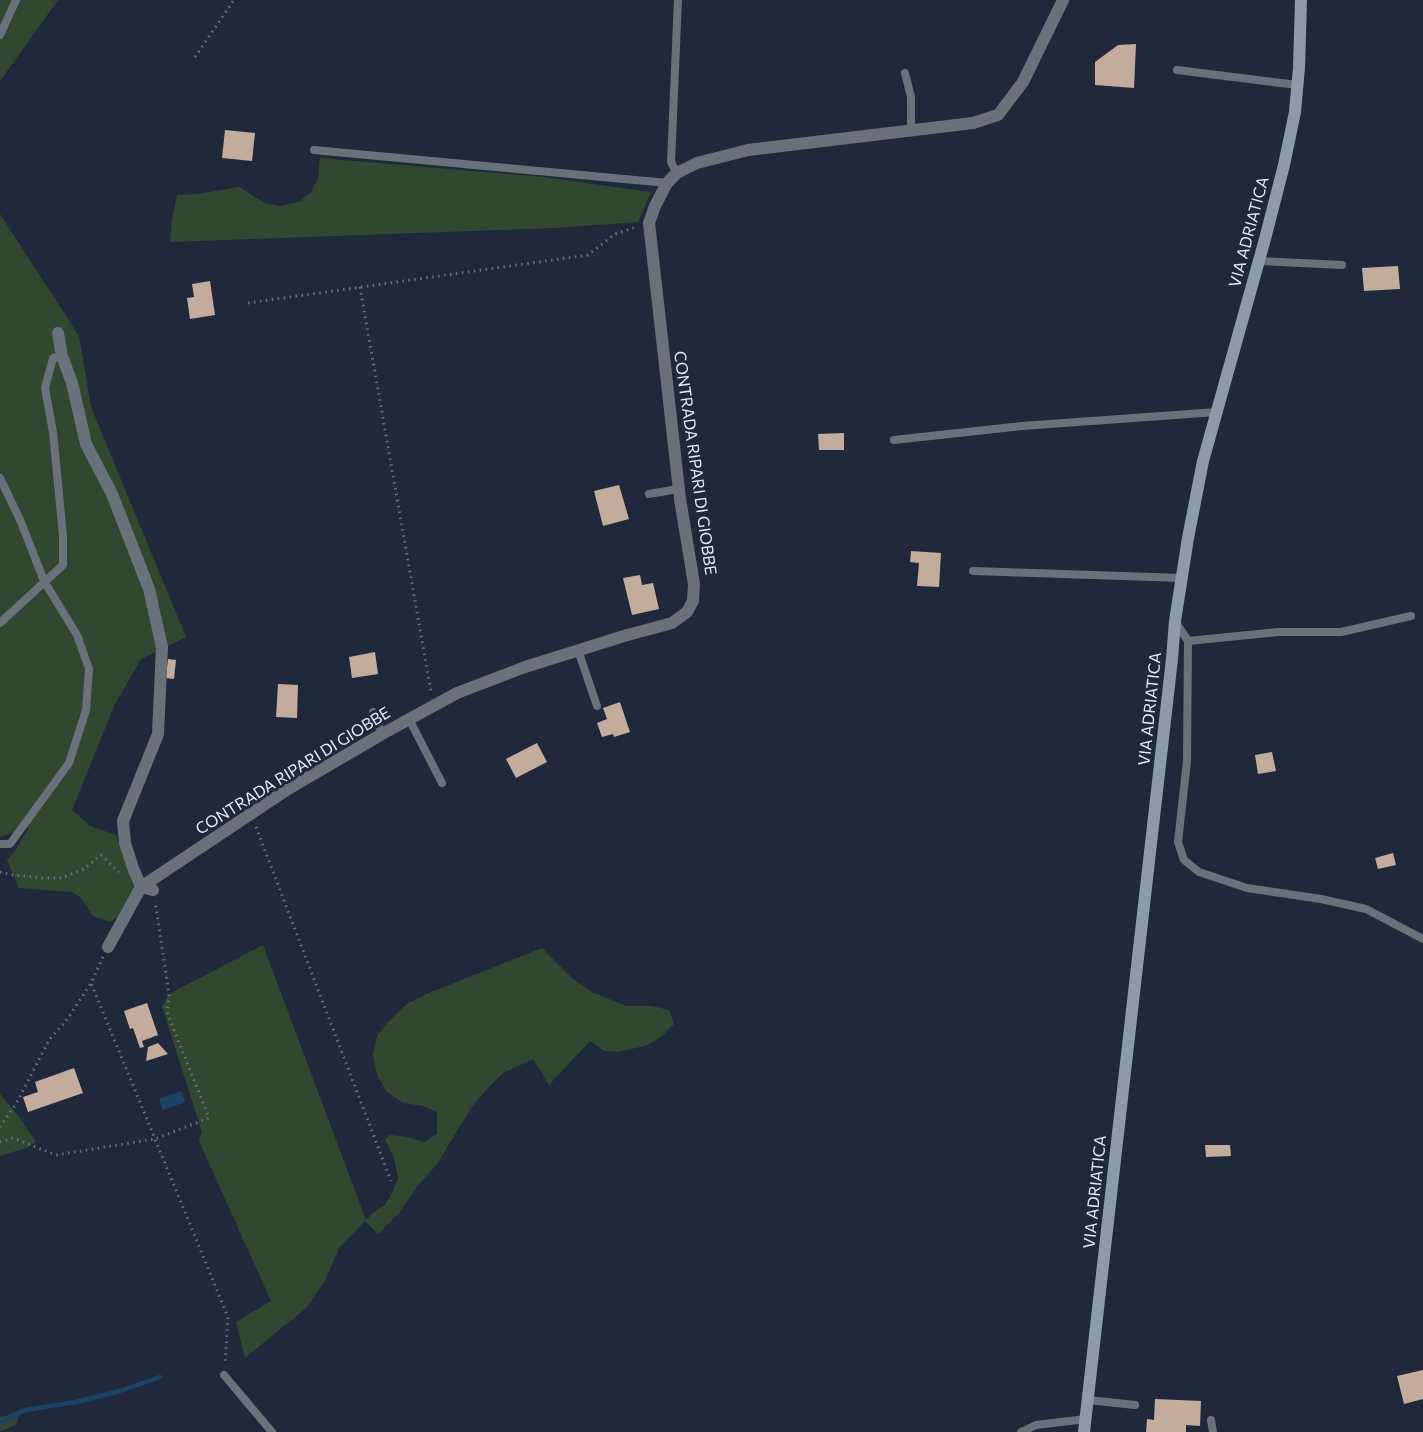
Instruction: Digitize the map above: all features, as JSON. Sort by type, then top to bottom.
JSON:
[{"type":"main road","name":"VIA ADRIATICA","points":[[1085,1426],[1175,621],[1203,461],[1284,165],[1299,68],[1301,0]]},
{"type":"street","name":"CONTRADA RIPARI DI GIOBBE","points":[[108,947],[144,886],[288,789],[382,734],[457,693],[525,667],[672,623],[687,612],[693,601],[694,584],[678,489],[649,223],[667,183],[677,173],[697,163],[748,150],[973,123],[998,115],[1023,82],[1063,0]]},
{"type":"street","points":[[58,333],[86,444],[112,494],[149,589],[162,647],[158,734],[123,821],[125,843],[133,868],[144,886]]},
{"type":"lane","points":[[0,34],[16,0]]},
{"type":"lane","points":[[677,173],[671,162],[678,0]]},
{"type":"lane","points":[[1177,70],[1297,85]]},
{"type":"lane","points":[[905,73],[911,98],[911,130]]},
{"type":"lane","points":[[314,150],[667,183]]},
{"type":"lane","points":[[1258,261],[1341,265]]},
{"type":"lane","points":[[0,623],[63,565],[63,536],[53,432],[45,388],[52,358],[62,356]]},
{"type":"lane","points":[[894,440],[1022,426],[1217,412]]},
{"type":"lane","points":[[0,478],[21,522],[44,581],[77,635],[89,669],[86,710],[69,763],[10,844],[0,844]]},
{"type":"lane","points":[[649,494],[678,489]]},
{"type":"lane","points":[[973,571],[1182,578]]},
{"type":"lane","points":[[1188,640],[1278,632],[1341,632],[1411,616]]},
{"type":"lane","points":[[1175,621],[1188,640],[1186,761],[1178,842],[1184,860],[1199,872],[1247,888],[1322,898],[1366,909],[1423,939]]},
{"type":"lane","points":[[578,650],[597,706]]},
{"type":"lane","points":[[373,712],[382,734]]},
{"type":"lane","points":[[409,719],[442,783]]},
{"type":"lane","points":[[224,1375],[272,1432]]},
{"type":"lane","points":[[1088,1400],[1135,1405]]},
{"type":"lane","points":[[1211,1420],[1213,1432]]},
{"type":"lane","points":[[1021,1432],[1036,1425],[1085,1426]]},
{"type":"path","points":[[195,57],[234,0]]},
{"type":"path","points":[[248,303],[588,255],[615,234],[649,223]]},
{"type":"path","points":[[360,288],[433,706]]},
{"type":"path","points":[[251,814],[391,1181]]},
{"type":"path","points":[[0,872],[61,878],[84,869],[101,855],[130,883],[144,886],[169,994],[167,1012],[209,1118],[155,1139],[56,1155],[13,1138],[0,1142]]},
{"type":"path","points":[[0,1127],[16,1104],[49,1040],[80,1000],[108,947]]},
{"type":"path","points":[[90,983],[228,1317],[224,1375]]},
{"type":"green space","points":[[0,0],[58,0],[0,81]]},
{"type":"green space","points":[[320,158],[543,177],[651,192],[638,222],[554,228],[170,242],[177,195],[239,187],[264,203],[280,206],[299,202],[312,191],[318,178]]},
{"type":"green space","points":[[0,214],[79,336],[91,407],[186,637],[141,659],[115,704],[72,810],[90,826],[116,835],[134,889],[125,911],[110,922],[93,916],[80,897],[72,892],[19,888],[7,860],[29,827],[0,837]]},
{"type":"green space","points":[[263,945],[366,1220],[385,1205],[398,1178],[394,1158],[385,1140],[390,1135],[424,1142],[437,1134],[437,1112],[423,1106],[404,1103],[387,1092],[377,1075],[373,1054],[377,1036],[407,1004],[542,948],[573,979],[592,992],[626,1006],[652,1006],[669,1010],[674,1024],[661,1037],[645,1046],[617,1052],[605,1051],[590,1041],[549,1085],[533,1059],[503,1073],[471,1108],[437,1164],[399,1213],[378,1234],[365,1221],[340,1247],[324,1282],[306,1308],[245,1358],[236,1322],[271,1301],[199,1141],[202,1132],[162,1007],[169,994]]},
{"type":"green space","points":[[0,1094],[36,1142],[26,1148],[0,1156]]},
{"type":"green space","points":[[23,1408],[16,1424],[0,1432],[0,1417]]},
{"type":"water","points":[[181,1091],[185,1102],[163,1110],[159,1099]]},
{"type":"building","points":[[1136,44],[1134,88],[1095,85],[1095,62],[1118,45]]},
{"type":"building","points":[[225,130],[255,133],[252,161],[222,158]]},
{"type":"building","points":[[1398,266],[1400,289],[1364,291],[1362,268]]},
{"type":"building","points":[[210,281],[215,315],[190,319],[187,298],[194,297],[192,284]]},
{"type":"building","points":[[844,433],[844,450],[819,450],[818,434]]},
{"type":"building","points":[[619,485],[629,519],[603,526],[594,491]]},
{"type":"building","points":[[911,551],[941,553],[939,587],[917,586],[919,563],[910,562]]},
{"type":"building","points":[[640,575],[642,585],[653,583],[659,609],[632,615],[623,578]]},
{"type":"building","points":[[375,652],[378,674],[352,678],[349,657]]},
{"type":"building","points":[[168,659],[176,660],[174,679],[166,678]]},
{"type":"building","points":[[278,684],[298,685],[297,718],[276,717]]},
{"type":"building","points":[[620,702],[630,732],[614,737],[613,734],[602,737],[597,723],[607,719],[603,708]]},
{"type":"building","points":[[537,743],[547,762],[516,778],[506,759]]},
{"type":"building","points":[[1272,752],[1276,771],[1258,774],[1255,755]]},
{"type":"building","points":[[1393,853],[1396,865],[1378,869],[1375,858]]},
{"type":"building","points":[[147,1003],[158,1035],[142,1041],[144,1047],[140,1048],[124,1011]]},
{"type":"building","points":[[158,1043],[168,1054],[146,1061],[148,1047]]},
{"type":"building","points":[[74,1068],[83,1093],[28,1112],[23,1097],[38,1092],[35,1082]]},
{"type":"building","points":[[1205,1145],[1230,1145],[1231,1156],[1206,1157]]},
{"type":"building","points":[[1423,1370],[1423,1399],[1404,1404],[1397,1376]]},
{"type":"building","points":[[1155,1399],[1201,1401],[1200,1426],[1186,1425],[1186,1432],[1146,1432],[1147,1419],[1154,1420]]},
{"type":"waterway","points":[[0,1423],[25,1410],[76,1402],[120,1391],[160,1377]]}]
